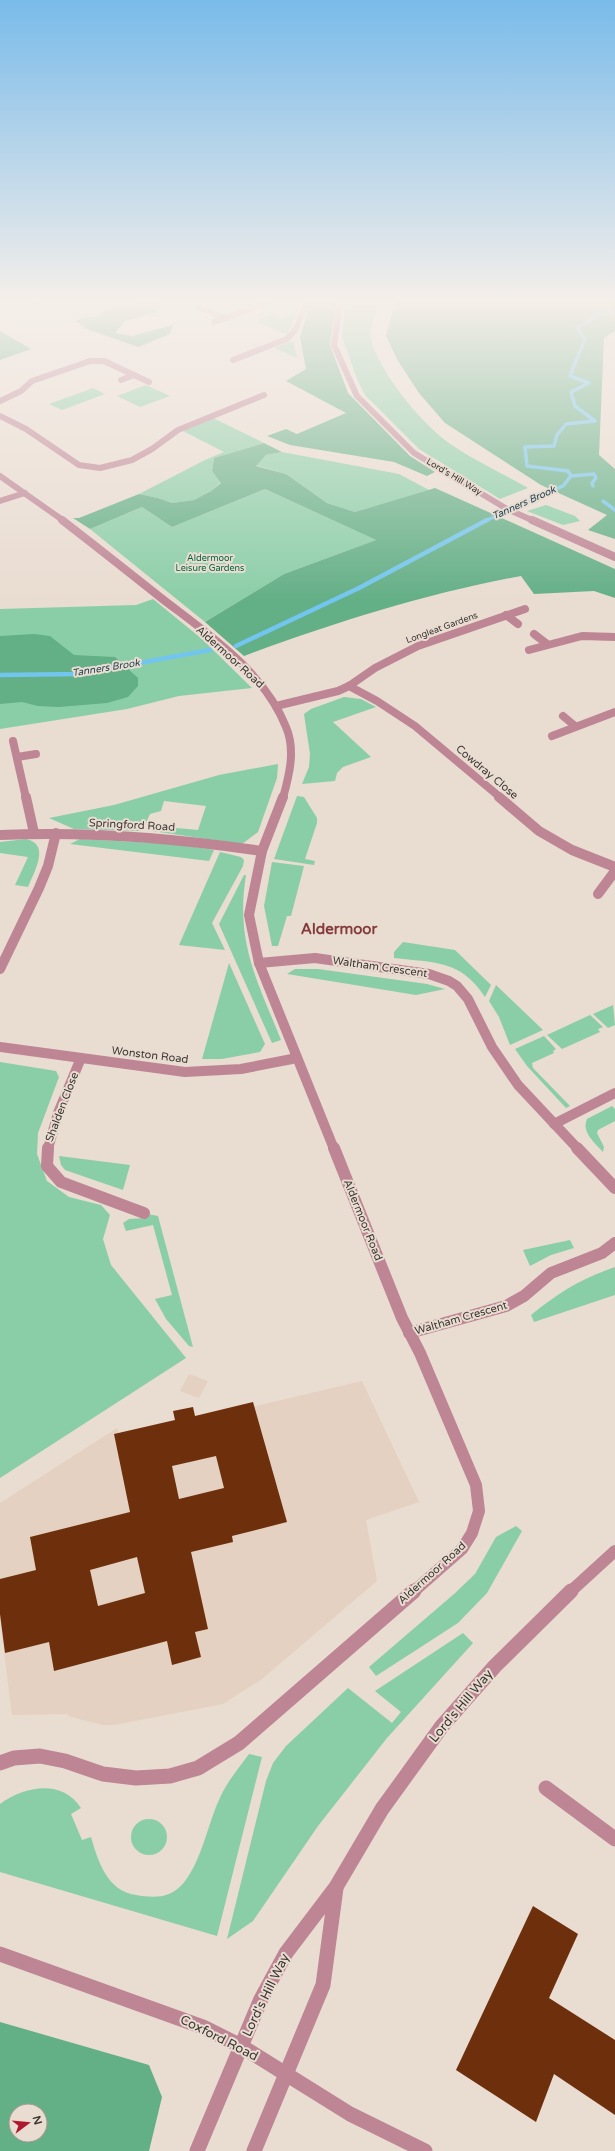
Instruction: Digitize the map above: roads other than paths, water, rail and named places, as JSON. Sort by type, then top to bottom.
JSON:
[{"type":"street","points":[[0,416],[26,429],[79,465],[87,468],[100,469],[119,465],[156,446],[178,430],[248,401]]},
{"type":"street","name":"Lord's Hill Way","points":[[362,401],[414,453],[500,504],[615,557]]},
{"type":"street","name":"Aldermoor Road","points":[[0,476],[25,493],[206,632],[246,668],[267,690],[287,728],[291,751],[290,771],[283,799],[262,851],[250,914],[259,963],[409,1333],[420,1353],[476,1486],[480,1507],[477,1524],[472,1536],[462,1549],[239,1743],[210,1763],[190,1772],[144,1778],[104,1774],[64,1759],[45,1756],[21,1755],[0,1762]]},
{"type":"street","points":[[0,502],[25,493]]},
{"type":"street","name":"Longleat Gardens","points":[[276,706],[326,695],[349,686],[375,668],[409,650],[446,635],[525,609]]},
{"type":"street","points":[[506,615],[518,624]]},
{"type":"street","points":[[534,634],[547,644]]},
{"type":"street","points":[[529,650],[583,634],[615,638]]},
{"type":"street","name":"Cowdray Close","points":[[349,686],[388,708],[415,726],[539,831],[572,850],[615,867]]},
{"type":"street","points":[[552,736],[575,726],[613,715]]},
{"type":"street","points":[[563,716],[575,726]]},
{"type":"street","points":[[13,741],[34,833]]},
{"type":"street","points":[[17,757],[36,754]]},
{"type":"street","points":[[0,970],[42,880],[56,833]]},
{"type":"street","name":"Springford Road","points":[[0,835],[56,833],[166,837],[262,851]]},
{"type":"street","points":[[598,894],[615,871]]},
{"type":"street","name":"Waltham Crescent","points":[[259,963],[315,958],[429,974],[449,981],[457,986],[468,999],[492,1047],[508,1073],[615,1188]]},
{"type":"street","name":"Wonston Road","points":[[0,1047],[185,1072],[241,1069],[297,1058]]},
{"type":"street","name":"Shalden Close","points":[[81,1058],[46,1148],[48,1166],[52,1174],[61,1182],[144,1213]]},
{"type":"street","points":[[554,1124],[615,1093]]},
{"type":"street","name":"Waltham Crescent","points":[[409,1333],[506,1306],[524,1296],[551,1274],[572,1264],[596,1256],[615,1243]]},
{"type":"street","name":"Lord's Hill Way","points":[[197,2151],[261,1999],[286,1953],[336,1887],[382,1809],[442,1726],[521,1639],[552,1608],[615,1551]]},
{"type":"street","points":[[546,1788],[615,1839]]},
{"type":"street","name":"Lord's Hill Way","points":[[254,2151],[323,1985],[336,1887]]},
{"type":"street","name":"Coxford Road","points":[[0,1954],[184,2019],[241,2046],[350,2114],[425,2151]]},
{"type":"waterway","name":"Tanners Brook","points":[[571,476],[568,471],[527,466],[525,447],[554,446],[557,435],[566,424],[595,421],[575,406],[574,401]]},
{"type":"waterway","points":[[571,476],[594,474],[596,478],[592,483],[593,486]]},
{"type":"waterway","name":"Tanners Brook","points":[[486,521],[563,486],[571,476]]},
{"type":"waterway","points":[[603,501],[615,510]]},
{"type":"waterway","name":"Tanners Brook","points":[[236,646],[359,588],[486,521]]},
{"type":"waterway","name":"Tanners Brook","points":[[0,675],[80,674],[210,650]]},
{"type":"district","name":"Aldermoor","points":[[339,929]]},
{"type":"park label","name":"Aldermoor Leisure Gardens","points":[[210,564]]}]
